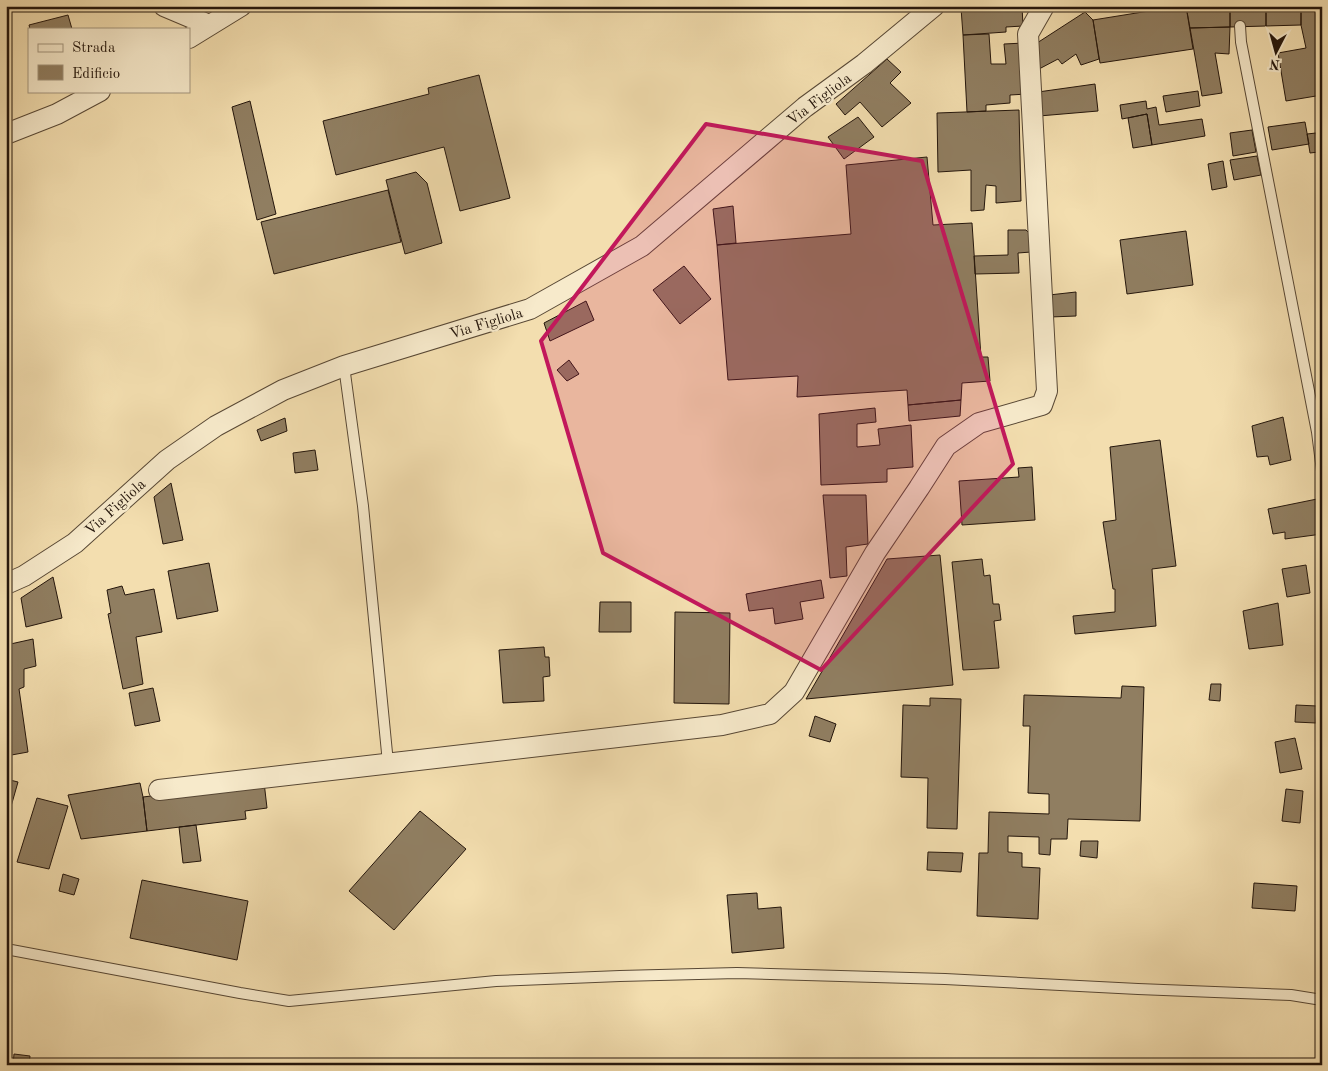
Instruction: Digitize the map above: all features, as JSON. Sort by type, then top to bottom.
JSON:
[{"type":"street","points":[[164,6],[209,25]]},
{"type":"street","points":[[190,37],[241,6]]},
{"type":"street","name":"Via Figliola","points":[[6,584],[24,576],[75,543],[167,460],[216,426],[283,390],[344,366],[530,309],[642,246],[805,108],[864,64],[934,6]]},
{"type":"street","points":[[159,790],[722,725],[770,714],[794,692],[875,553],[946,446],[979,423],[1042,405],[1047,391],[1028,34],[1044,6]]},
{"type":"street","points":[[6,134],[57,114],[98,92]]},
{"type":"lane","points":[[1240,26],[1241,42],[1317,432],[1322,471]]},
{"type":"lane","points":[[344,366],[363,506],[388,763]]},
{"type":"lane","points":[[6,948],[289,1001],[496,981],[737,973],[945,979],[1291,996],[1322,1000]]},
{"type":"highlighted area","points":[[706,124],[922,161],[1013,464],[821,670],[603,553],[541,341]]},
{"type":"building","points":[[967,6],[1022,6],[1023,26],[1006,27],[1006,32],[963,35],[961,8]]},
{"type":"building","points":[[1186,6],[1193,49],[1100,63],[1093,20]]},
{"type":"building","points":[[1186,6],[1230,6],[1230,27],[1190,28]]},
{"type":"building","points":[[1230,6],[1266,6],[1266,26],[1230,27]]},
{"type":"building","points":[[1266,6],[1301,6],[1301,25],[1266,26]]},
{"type":"building","points":[[1301,6],[1320,6],[1322,19],[1322,95],[1286,101],[1278,53],[1306,48],[1301,25]]},
{"type":"building","points":[[1085,12],[1093,20],[1099,59],[1081,65],[1076,54],[1062,64],[1058,59],[1039,69],[1037,43]]},
{"type":"building","points":[[68,15],[72,28],[30,28],[29,25]]},
{"type":"building","points":[[1230,27],[1229,54],[1215,53],[1222,93],[1202,96],[1190,28]]},
{"type":"building","points":[[989,34],[991,64],[1006,64],[1004,44],[1024,43],[1027,94],[1010,95],[1010,103],[986,105],[986,111],[967,112],[963,35]]},
{"type":"building","points":[[887,59],[901,72],[890,83],[911,103],[882,127],[860,102],[845,115],[836,104]]},
{"type":"building","points":[[479,75],[510,198],[460,211],[444,147],[336,175],[323,121],[429,94],[428,88]]},
{"type":"building","points":[[1095,84],[1098,111],[1039,116],[1038,92]]},
{"type":"building","points":[[1198,91],[1200,106],[1166,112],[1163,96]]},
{"type":"building","points":[[250,101],[276,214],[257,220],[232,107]]},
{"type":"building","points":[[1146,101],[1147,109],[1156,107],[1159,125],[1202,119],[1205,136],[1152,145],[1147,114],[1122,119],[1120,105]]},
{"type":"building","points":[[1019,110],[1021,201],[996,203],[996,186],[986,185],[984,210],[971,211],[971,170],[938,172],[937,113]]},
{"type":"building","points":[[1147,114],[1152,145],[1133,148],[1128,118]]},
{"type":"building","points":[[858,117],[874,137],[844,159],[828,137]]},
{"type":"building","points":[[1305,122],[1309,144],[1272,150],[1268,127]]},
{"type":"building","points":[[1252,130],[1256,152],[1233,156],[1230,133]]},
{"type":"building","points":[[1316,133],[1319,152],[1310,153],[1307,134]]},
{"type":"building","points":[[1257,156],[1261,175],[1234,180],[1230,160]]},
{"type":"building","points":[[927,157],[933,225],[972,223],[981,357],[988,357],[990,381],[962,383],[961,400],[908,405],[907,390],[797,397],[798,376],[728,380],[717,245],[851,234],[846,165]]},
{"type":"building","points":[[1223,161],[1227,187],[1212,190],[1208,164]]},
{"type":"building","points":[[416,172],[427,183],[442,243],[405,254],[386,180]]},
{"type":"building","points":[[388,190],[401,242],[274,274],[261,222]]},
{"type":"building","points":[[733,206],[736,243],[717,245],[713,209]]},
{"type":"building","points":[[1008,230],[1026,230],[1030,234],[1031,252],[1018,253],[1019,273],[975,274],[974,256],[1008,255]]},
{"type":"building","points":[[1186,231],[1193,285],[1127,294],[1120,240]]},
{"type":"building","points":[[684,266],[711,299],[680,324],[653,290]]},
{"type":"building","points":[[1076,292],[1076,316],[1050,317],[1049,295]]},
{"type":"building","points":[[586,301],[594,320],[550,341],[544,323]]},
{"type":"building","points":[[569,360],[579,374],[567,381],[557,370]]},
{"type":"building","points":[[961,400],[960,416],[909,421],[908,405]]},
{"type":"building","points":[[875,408],[876,422],[857,424],[857,447],[880,445],[878,429],[911,425],[913,467],[887,469],[887,482],[821,485],[819,414]]},
{"type":"building","points":[[1283,417],[1291,460],[1270,465],[1268,456],[1257,457],[1252,426]]},
{"type":"building","points":[[285,418],[287,431],[261,441],[257,430]]},
{"type":"building","points":[[1160,440],[1176,566],[1152,569],[1156,626],[1075,634],[1073,616],[1115,612],[1115,589],[1113,589],[1103,522],[1116,520],[1110,447]]},
{"type":"building","points":[[315,450],[318,470],[295,473],[293,453]]},
{"type":"building","points":[[1032,467],[1035,520],[962,525],[959,481],[1019,477],[1018,468]]},
{"type":"building","points":[[171,483],[183,540],[163,544],[154,497]]},
{"type":"building","points":[[823,495],[866,495],[868,544],[846,547],[847,576],[830,578]]},
{"type":"building","points":[[1317,499],[1322,534],[1285,539],[1285,532],[1273,534],[1268,509]]},
{"type":"building","points":[[940,555],[953,685],[806,699],[887,559]]},
{"type":"building","points":[[982,559],[984,576],[990,575],[993,604],[999,604],[1001,620],[994,621],[999,668],[963,670],[952,562]]},
{"type":"building","points":[[209,563],[218,611],[177,619],[168,571]]},
{"type":"building","points":[[1306,565],[1310,593],[1287,597],[1282,569]]},
{"type":"building","points":[[53,577],[62,618],[26,627],[21,598]]},
{"type":"building","points":[[821,580],[824,598],[800,602],[803,619],[775,624],[773,608],[749,611],[746,594]]},
{"type":"building","points":[[122,586],[125,595],[154,589],[162,632],[136,637],[143,684],[123,689],[108,614],[111,613],[107,590]]},
{"type":"building","points":[[600,602],[631,602],[631,632],[599,632]]},
{"type":"building","points":[[1278,603],[1283,645],[1249,649],[1243,611]]},
{"type":"building","points":[[675,612],[730,613],[729,704],[674,703]]},
{"type":"building","points":[[33,639],[36,666],[24,669],[24,687],[19,689],[28,752],[6,756],[6,645]]},
{"type":"building","points":[[544,647],[545,657],[549,657],[550,676],[543,677],[544,701],[503,703],[499,650]]},
{"type":"building","points":[[1211,684],[1221,684],[1220,701],[1209,700]]},
{"type":"building","points":[[1122,686],[1144,687],[1140,821],[1068,819],[1067,839],[1051,839],[1050,855],[1039,854],[1039,837],[1008,836],[1008,852],[1022,853],[1022,867],[1040,868],[1038,919],[977,916],[979,853],[988,853],[989,812],[1049,814],[1049,794],[1028,793],[1030,726],[1023,726],[1024,695],[1121,698]]},
{"type":"building","points":[[153,688],[160,721],[135,726],[129,693]]},
{"type":"building","points":[[930,698],[961,699],[957,829],[927,828],[928,778],[901,777],[903,705],[930,706]]},
{"type":"building","points":[[1296,705],[1317,706],[1316,723],[1295,722]]},
{"type":"building","points":[[815,716],[836,724],[830,742],[809,736]]},
{"type":"building","points":[[1295,738],[1302,769],[1280,773],[1275,742]]},
{"type":"building","points":[[6,779],[18,782],[6,824]]},
{"type":"building","points":[[264,782],[267,808],[245,811],[246,819],[147,831],[143,797]]},
{"type":"building","points":[[140,783],[147,831],[81,839],[68,795]]},
{"type":"building","points":[[1286,789],[1303,791],[1300,823],[1282,821]]},
{"type":"building","points":[[37,798],[68,806],[49,869],[17,862]]},
{"type":"building","points":[[420,811],[466,849],[394,930],[349,891]]},
{"type":"building","points":[[196,825],[201,861],[183,863],[179,827]]},
{"type":"building","points":[[1081,841],[1098,841],[1097,858],[1080,856]]},
{"type":"building","points":[[928,852],[963,853],[961,872],[927,870]]},
{"type":"building","points":[[63,874],[79,879],[74,895],[59,891]]},
{"type":"building","points":[[142,880],[248,901],[237,960],[130,938]]},
{"type":"building","points":[[1254,883],[1297,886],[1295,911],[1252,908]]},
{"type":"building","points":[[757,893],[758,909],[781,907],[784,948],[732,953],[727,895]]},
{"type":"building","points":[[14,1054],[30,1056],[29,1065],[13,1065]]}]
